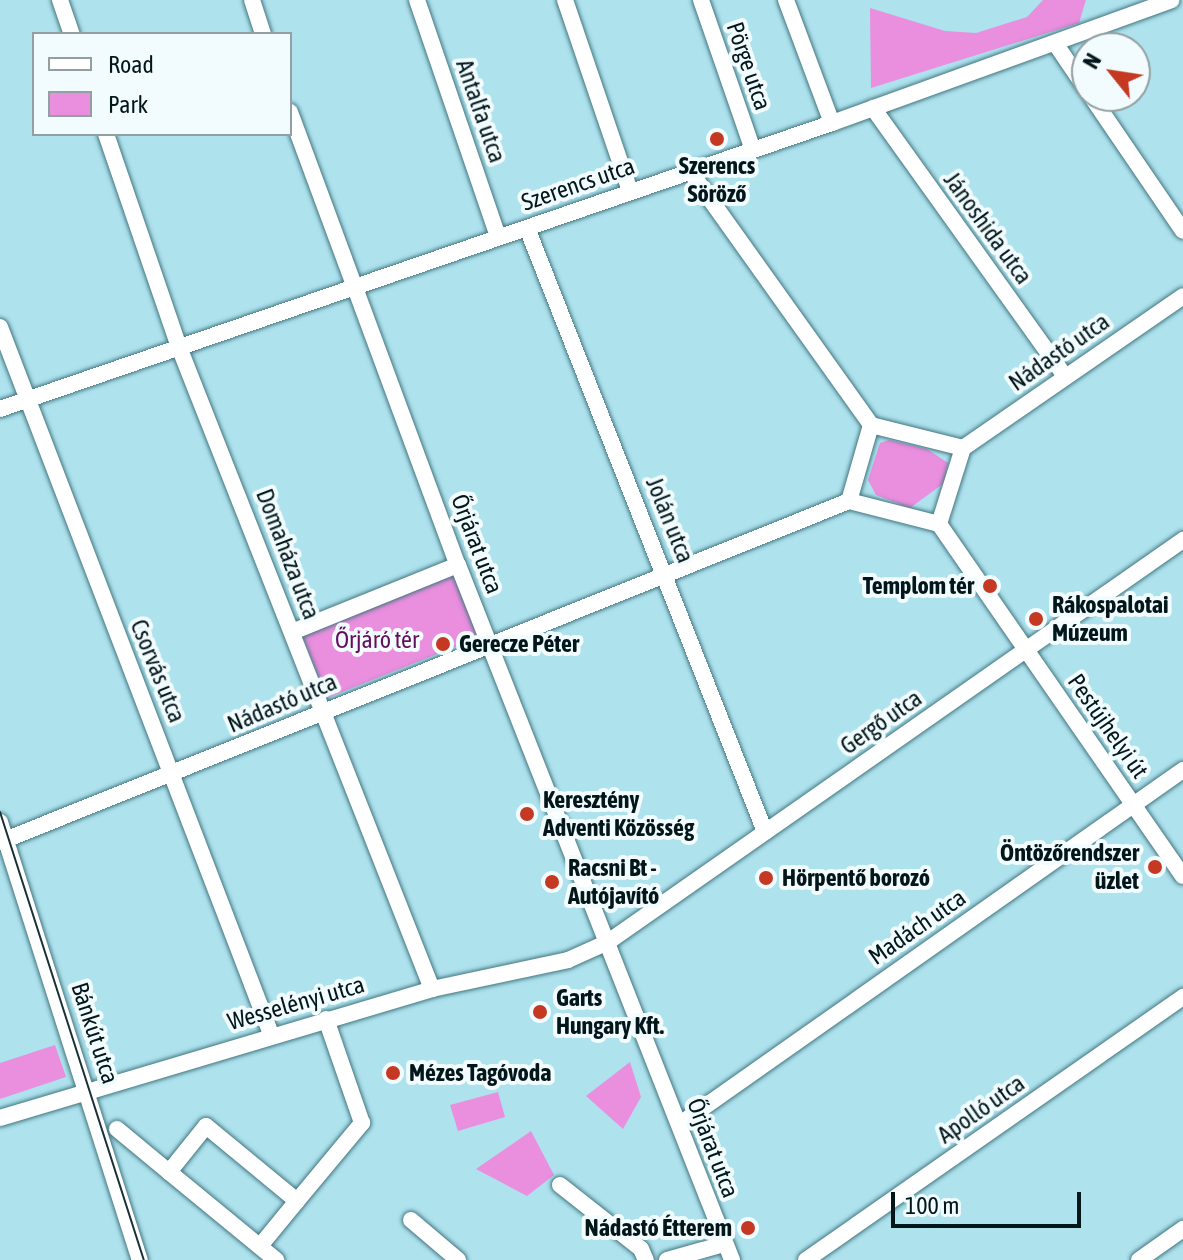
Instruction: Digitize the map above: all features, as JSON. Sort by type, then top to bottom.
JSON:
[{"type":"street","points":[[60,0],[71,32]]},
{"type":"street","points":[[252,0],[262,32]]},
{"type":"street","name":"Antalfa utca","points":[[417,0],[498,237]]},
{"type":"street","points":[[565,0],[630,191]]},
{"type":"street","name":"Pörge utca","points":[[701,0],[752,147]]},
{"type":"street","points":[[786,0],[832,123]]},
{"type":"street","name":"Szerencs utca","points":[[0,409],[527,228],[752,147],[832,123],[1171,0]]},
{"type":"street","points":[[1055,43],[1071,66]]},
{"type":"street","name":"Jánoshida utca","points":[[873,108],[1065,376]]},
{"type":"street","points":[[1102,112],[1183,231]]},
{"type":"street","name":"Őrjárat utca","points":[[292,118],[458,565],[732,1260]]},
{"type":"street","name":"Domaháza utca","points":[[107,136],[179,347],[432,989]]},
{"type":"street","points":[[690,171],[871,425],[963,448],[939,524],[849,501],[871,425]]},
{"type":"street","name":"Jolán utca","points":[[527,228],[765,832]]},
{"type":"street","name":"Nádastó utca","points":[[963,448],[1183,296]]},
{"type":"street","name":"Csorvás utca","points":[[0,327],[174,774],[271,1034]]},
{"type":"street","name":"Nádastó utca","points":[[3,840],[849,501]]},
{"type":"street","name":"Pestújhelyi út","points":[[939,524],[1183,876]]},
{"type":"street","name":"Gergő utca","points":[[608,942],[1183,540]]},
{"type":"street","points":[[292,632],[458,565]]},
{"type":"street","name":"Madách utca","points":[[680,1124],[1183,770]]},
{"type":"street","name":"Bánkút utca","points":[[0,822],[3,840],[90,1093],[140,1260]]},
{"type":"street","name":"Wesselényi utca","points":[[0,1118],[90,1093],[271,1034],[432,989],[568,960],[608,942]]},
{"type":"street","name":"Apolló utca","points":[[806,1260],[1183,997]]},
{"type":"street","points":[[260,1246],[362,1123],[326,1019]]},
{"type":"street","points":[[169,1172],[206,1126],[297,1201]]},
{"type":"street","points":[[117,1129],[276,1260]]},
{"type":"street","points":[[560,1185],[641,1249],[646,1260]]},
{"type":"street","points":[[411,1220],[458,1260]]},
{"type":"street","points":[[1139,1260],[1183,1229]]},
{"type":"street","points":[[667,1260],[724,1244]]},
{"type":"green space","points":[[1043,0],[1086,0],[1079,23],[871,88],[870,8],[945,31],[976,33],[1027,17]]},
{"type":"green space","points":[[889,440],[927,449],[948,463],[944,483],[910,508],[876,495],[868,480],[880,443]]},
{"type":"green space","name":"Őrjáró tér","points":[[456,571],[482,636],[327,698],[301,633]]},
{"type":"green space","points":[[55,1045],[66,1077],[0,1099],[0,1063]]},
{"type":"green space","points":[[630,1062],[641,1097],[623,1129],[586,1096]]},
{"type":"green space","points":[[498,1092],[505,1117],[458,1131],[450,1105]]},
{"type":"green space","points":[[531,1131],[554,1175],[527,1196],[476,1169]]},
{"type":"tram line","points":[[0,812],[144,1260]]},
{"type":"place","name":"Szerencs Söröző","points":[[717,139]]},
{"type":"place","name":"Templom tér","points":[[990,586]]},
{"type":"place","name":"Rákospalotai Múzeum","points":[[1036,619]]},
{"type":"place","name":"Gerecze Péter","points":[[443,644]]},
{"type":"place","name":"Keresztény Adventi Közösség","points":[[527,814]]},
{"type":"place","name":"Öntözőrendszer üzlet","points":[[1155,867]]},
{"type":"place","name":"Hörpentő borozó","points":[[766,878]]},
{"type":"place","name":"Racsni Bt - Autójavító","points":[[552,882]]},
{"type":"place","name":"Garts Hungary Kft.","points":[[540,1012]]},
{"type":"place","name":"Mézes Tagóvoda","points":[[393,1073]]},
{"type":"place","name":"Nádastó Étterem","points":[[748,1228]]}]
